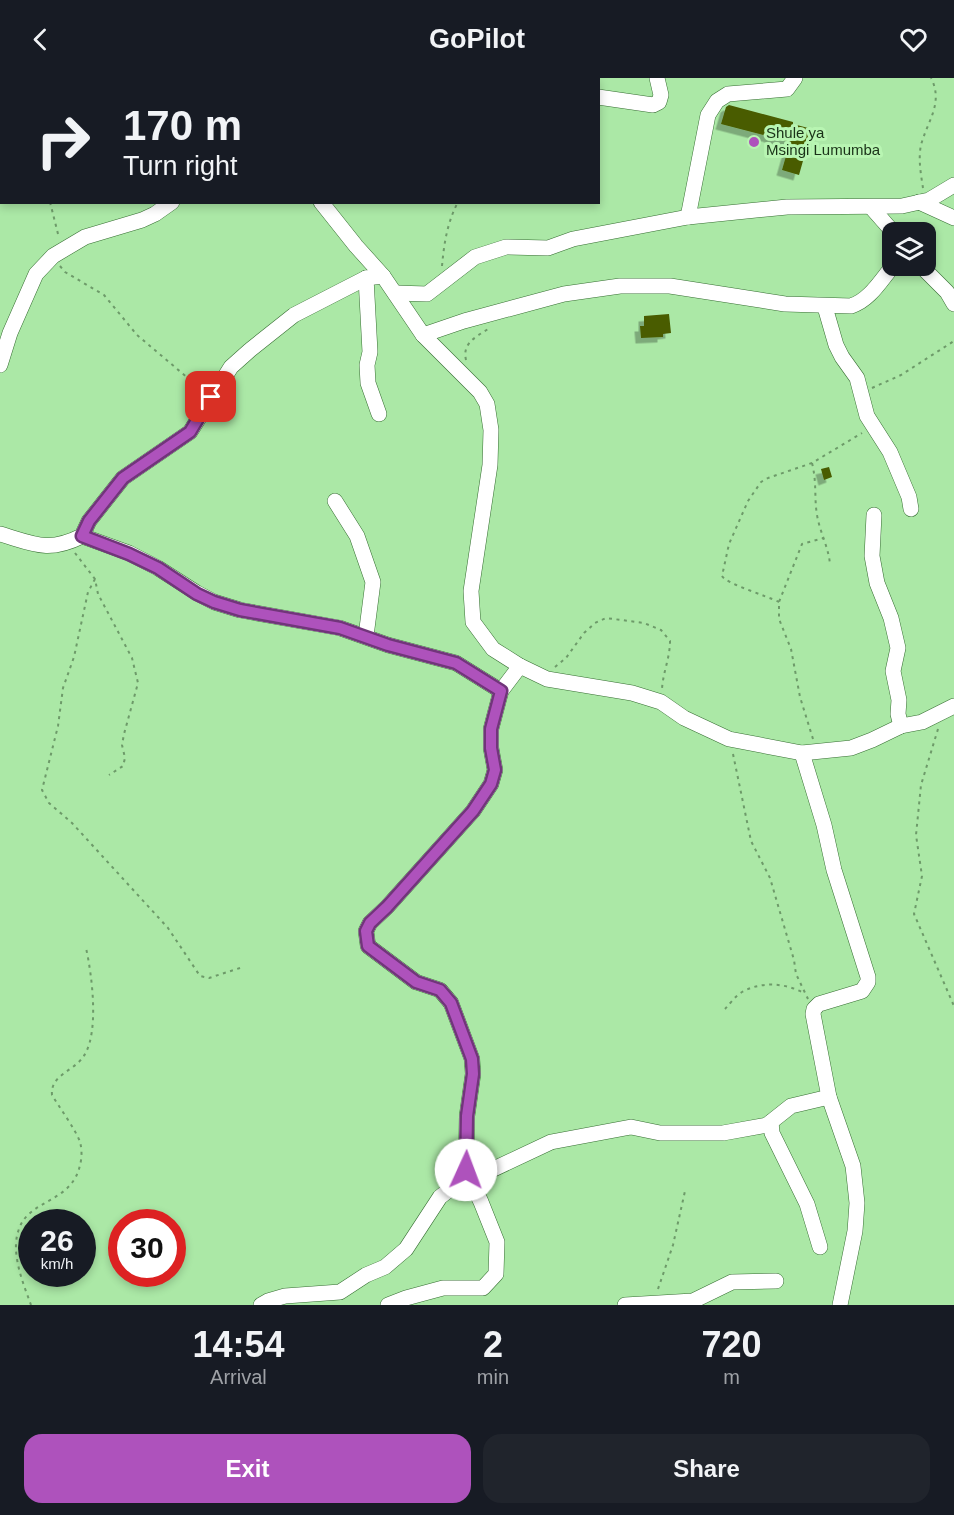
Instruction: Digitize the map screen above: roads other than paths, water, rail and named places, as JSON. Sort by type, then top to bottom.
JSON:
[{"type":"street","points":[[600,97],[653,105],[659,102],[661,95],[657,78]]},
{"type":"street","points":[[688,217],[708,115],[717,101],[728,94],[787,89],[795,78]]},
{"type":"street","points":[[396,293],[427,294],[475,257],[506,247],[548,248],[573,239],[688,217],[797,207],[902,206],[937,196],[954,186]]},
{"type":"street","points":[[922,201],[954,218]]},
{"type":"street","points":[[0,365],[10,333],[36,274],[57,253],[85,237],[142,220],[169,204]]},
{"type":"street","points":[[323,204],[383,276],[423,335],[480,393],[487,404],[491,430],[490,465],[471,591],[473,621],[493,649],[547,679],[632,693],[661,702],[684,718],[729,739],[810,753],[850,748],[872,741],[901,726],[922,722],[949,709]]},
{"type":"street","points":[[871,207],[884,222]]},
{"type":"street","points":[[0,534],[42,546],[56,547],[75,540],[123,478],[190,432],[231,367],[294,315],[366,278],[383,276]]},
{"type":"street","points":[[423,335],[464,321],[564,294],[620,286],[670,286],[764,302],[825,307],[851,306],[868,297],[885,276]]},
{"type":"street","points":[[931,276],[947,292],[954,304]]},
{"type":"street","points":[[366,278],[370,352],[367,365],[368,383],[379,414]]},
{"type":"street","points":[[825,307],[836,345],[857,378],[867,416],[890,452],[909,497],[911,509]]},
{"type":"street","points":[[336,501],[357,536],[373,582],[366,636]]},
{"type":"street","points":[[874,514],[872,556],[877,583],[891,618],[898,648],[893,671],[901,726]]},
{"type":"street","points":[[75,540],[129,554],[158,568],[197,594],[214,602],[240,610],[340,628],[388,645],[456,663],[501,691]]},
{"type":"street","points":[[388,1305],[443,1288],[483,1288],[496,1274],[497,1242],[482,1202],[466,1170],[467,1116],[473,1074],[472,1059],[451,1003],[440,990],[416,982],[368,946],[366,931],[370,923],[473,811],[491,784],[495,770],[491,748],[491,729],[501,691],[520,666]]},
{"type":"street","points":[[810,753],[834,870],[868,977],[868,982],[862,991],[819,1004],[813,1014],[829,1097],[854,1166],[857,1203],[855,1231],[840,1305]]},
{"type":"street","points":[[261,1305],[285,1296],[339,1293],[366,1275],[385,1267],[406,1249],[440,1197],[449,1190],[551,1142],[630,1127],[660,1133],[723,1133],[767,1125],[791,1106],[829,1097]]},
{"type":"street","points":[[771,1122],[772,1133],[807,1204],[820,1247]]},
{"type":"street","points":[[625,1305],[693,1301],[732,1282],[776,1281]]},
{"type":"place","name":"Shule ya Msingi Lumumba","points":[[754,142]]}]
